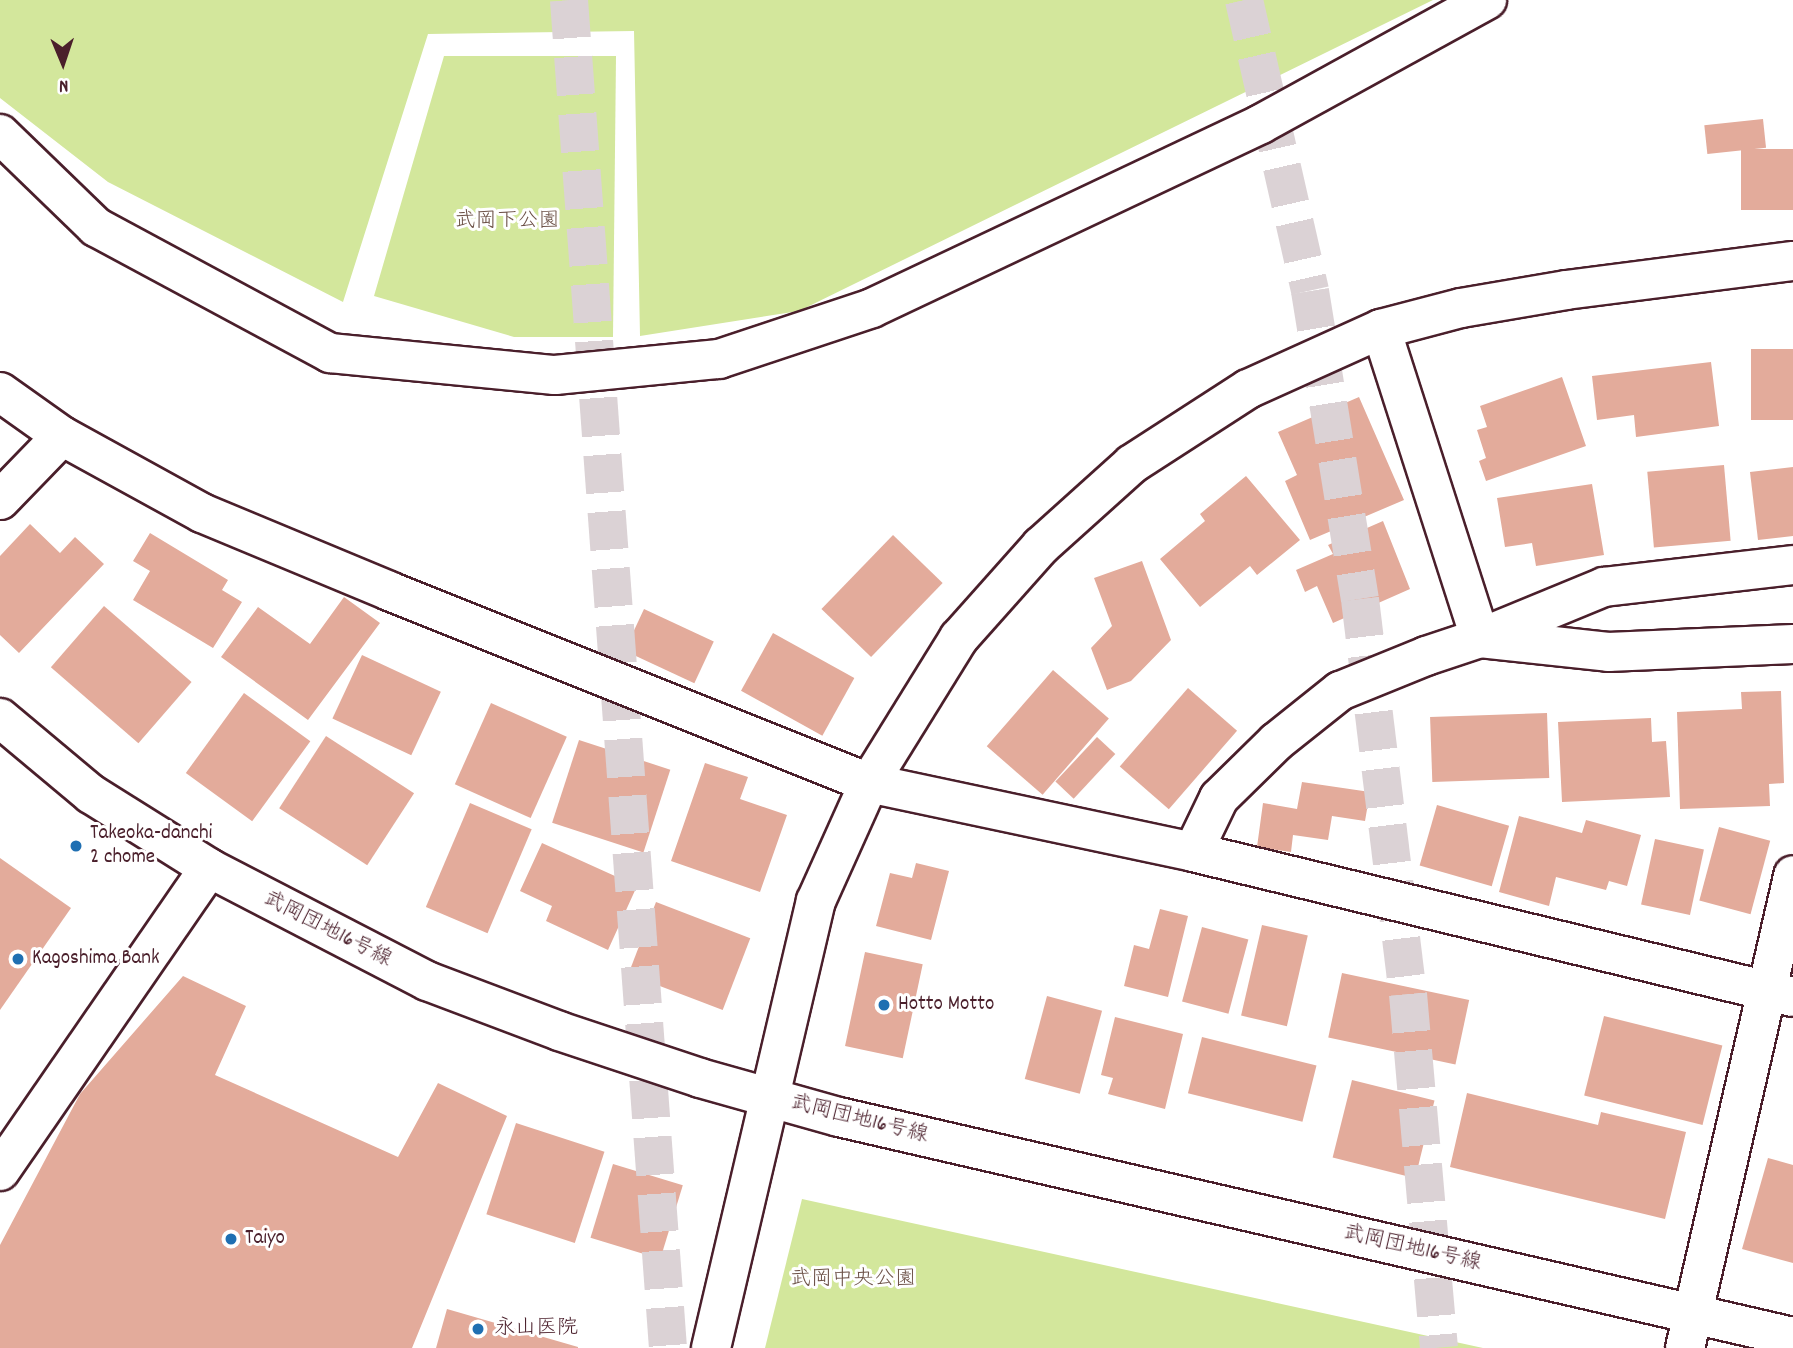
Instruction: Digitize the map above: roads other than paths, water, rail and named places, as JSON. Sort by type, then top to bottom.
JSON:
[{"type":"street","points":[[0,134],[96,228],[330,353],[569,374],[719,359],[872,308],[1261,124],[1487,0]]},
{"type":"street","points":[[711,1348],[816,901],[869,783],[959,638],[1041,546],[1132,464],[1248,389],[1381,329],[1461,308],[1566,290],[1793,261]]},
{"type":"street","points":[[1381,329],[1480,638]]},
{"type":"street","points":[[0,392],[62,436],[202,513],[869,783],[1193,852],[1779,994]]},
{"type":"street","points":[[0,500],[62,436]]},
{"type":"street","points":[[1193,852],[1219,798],[1276,742],[1340,691],[1604,587],[1793,565]]},
{"type":"street","points":[[1480,638],[1608,652],[1793,644]]},
{"type":"street","name":"武岡団地16号線","points":[[0,718],[90,794],[209,868],[427,981],[572,1035],[768,1097],[839,1116],[1689,1331],[1793,1337]]},
{"type":"street","points":[[0,1171],[209,868]]},
{"type":"street","points":[[1689,1331],[1779,994],[1793,875]]},
{"type":"tunnel","points":[[569,0],[668,1348]]},
{"type":"tunnel","points":[[1244,0],[1310,291],[1360,599],[1408,994],[1439,1348]]},
{"type":"place","name":"Takeoka-danchi 2 chome","points":[[76,846]]},
{"type":"place","name":"Kagoshima Bank","points":[[18,959]]},
{"type":"place","name":"Hotto Motto","points":[[884,1005]]},
{"type":"place","name":"Taiyo","points":[[231,1239]]},
{"type":"place","name":"永山医院","points":[[478,1329]]},
{"type":"park label","name":"武岡下公園","points":[[507,222]]},
{"type":"park label","name":"武岡中央公園","points":[[853,1280]]}]
